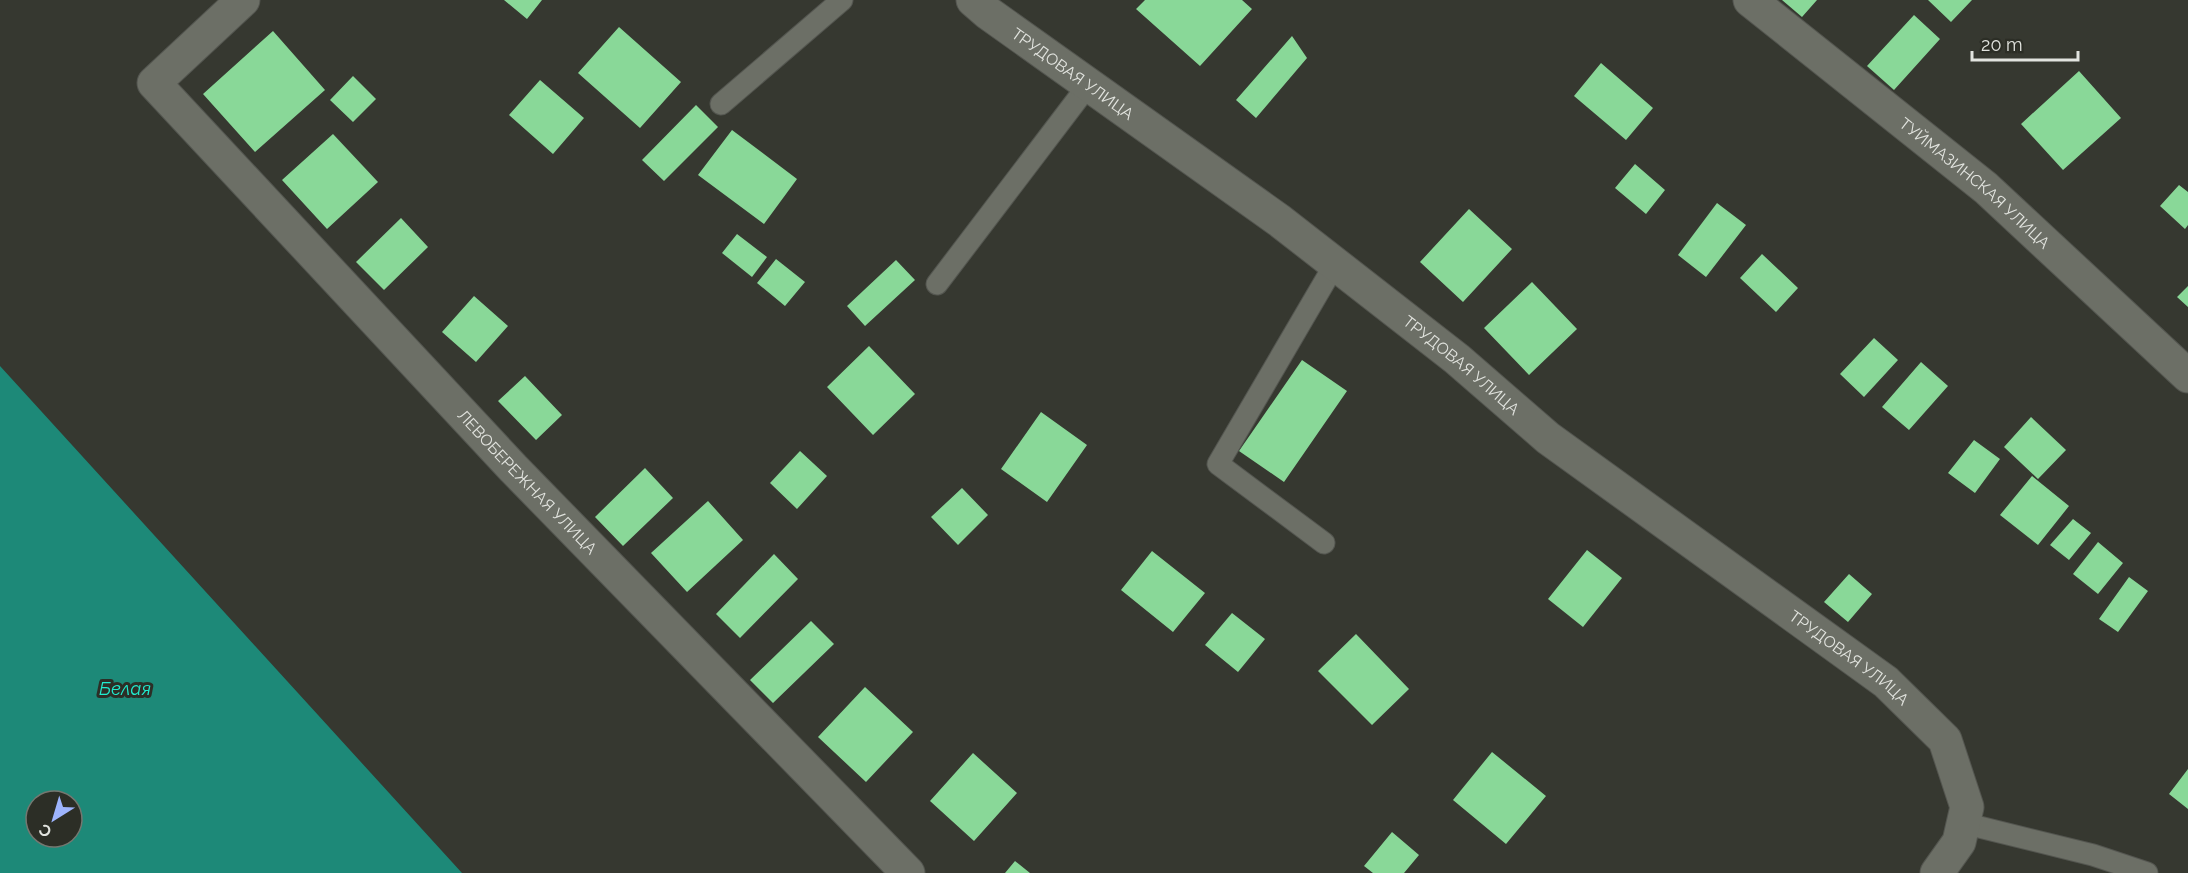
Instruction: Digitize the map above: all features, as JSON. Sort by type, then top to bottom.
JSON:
[{"type":"street","name":"ЛЕВОБЕРЕЖНАЯ УЛИЦА","points":[[243,0],[154,83],[513,468],[908,873]]},
{"type":"street","name":"ТРУДОВАЯ УЛИЦА","points":[[973,0],[1280,221],[1457,359],[1548,438],[1887,682],[1945,740],[1967,807],[1963,823]]},
{"type":"street","name":"ТУЙМАЗИНСКАЯ УЛИЦА","points":[[1750,0],[1986,188],[2188,376]]},
{"type":"street","points":[[1936,873],[1959,842],[1963,823]]},
{"type":"lane","points":[[721,104],[842,0]]},
{"type":"lane","points":[[937,284],[1089,84]]},
{"type":"lane","points":[[1324,543],[1218,464],[1335,264]]},
{"type":"lane","points":[[1963,823],[2094,855],[2147,873]]},
{"type":"water","name":"Белая","points":[[0,366],[462,873],[0,873]]},
{"type":"building","points":[[504,0],[542,0],[527,19]]},
{"type":"building","points":[[1145,0],[1242,0],[1252,9],[1200,66],[1136,9]]},
{"type":"building","points":[[1782,0],[1817,0],[1802,17]]},
{"type":"building","points":[[1928,0],[1972,0],[1951,22]]},
{"type":"building","points":[[1914,15],[1940,39],[1894,90],[1867,66]]},
{"type":"building","points":[[619,27],[681,82],[640,128],[578,73]]},
{"type":"building","points":[[273,31],[325,90],[255,152],[203,94]]},
{"type":"building","points":[[1292,36],[1307,58],[1256,118],[1236,100]]},
{"type":"building","points":[[1601,63],[1653,108],[1626,140],[1574,96]]},
{"type":"building","points":[[2079,71],[2121,118],[2063,170],[2021,124]]},
{"type":"building","points":[[353,76],[376,99],[353,122],[330,100]]},
{"type":"building","points":[[540,80],[584,118],[553,154],[509,115]]},
{"type":"building","points":[[696,105],[718,127],[664,181],[642,160]]},
{"type":"building","points":[[732,130],[797,179],[764,224],[698,175]]},
{"type":"building","points":[[333,134],[378,182],[327,229],[282,180]]},
{"type":"building","points":[[1635,164],[1665,190],[1646,214],[1615,188]]},
{"type":"building","points":[[2179,185],[2188,192],[2188,225],[2185,229],[2160,206]]},
{"type":"building","points":[[1717,203],[1746,225],[1706,277],[1678,255]]},
{"type":"building","points":[[1469,209],[1512,249],[1463,302],[1420,262]]},
{"type":"building","points":[[401,218],[428,247],[384,290],[356,262]]},
{"type":"building","points":[[737,234],[767,257],[752,277],[722,253]]},
{"type":"building","points":[[1762,254],[1798,288],[1776,312],[1740,278]]},
{"type":"building","points":[[776,259],[805,282],[785,306],[757,283]]},
{"type":"building","points":[[896,260],[915,280],[865,326],[847,306]]},
{"type":"building","points":[[1532,282],[1577,329],[1529,375],[1484,328]]},
{"type":"building","points":[[2188,286],[2188,307],[2177,297]]},
{"type":"building","points":[[474,296],[508,326],[476,362],[442,332]]},
{"type":"building","points":[[1874,338],[1898,360],[1864,397],[1840,374]]},
{"type":"building","points":[[869,346],[915,394],[873,435],[827,387]]},
{"type":"building","points":[[1302,360],[1347,391],[1284,482],[1239,451]]},
{"type":"building","points":[[1921,362],[1948,386],[1909,430],[1882,407]]},
{"type":"building","points":[[525,376],[562,415],[536,440],[498,401]]},
{"type":"building","points":[[1041,412],[1087,445],[1047,502],[1001,469]]},
{"type":"building","points":[[2031,417],[2066,450],[2038,479],[2004,447]]},
{"type":"building","points":[[1974,440],[2000,459],[1975,493],[1948,473]]},
{"type":"building","points":[[800,451],[827,476],[797,509],[770,483]]},
{"type":"building","points":[[645,468],[673,498],[623,546],[595,517]]},
{"type":"building","points":[[2032,476],[2069,506],[2038,545],[2000,515]]},
{"type":"building","points":[[962,488],[988,515],[958,545],[931,517]]},
{"type":"building","points":[[708,501],[743,540],[687,592],[651,553]]},
{"type":"building","points":[[2073,519],[2091,533],[2069,560],[2050,545]]},
{"type":"building","points":[[2098,542],[2123,563],[2098,594],[2073,574]]},
{"type":"building","points":[[1587,550],[1622,578],[1583,627],[1548,599]]},
{"type":"building","points":[[1152,551],[1205,593],[1173,632],[1121,590]]},
{"type":"building","points":[[774,554],[798,579],[740,638],[716,614]]},
{"type":"building","points":[[1849,574],[1872,594],[1848,622],[1824,602]]},
{"type":"building","points":[[2129,577],[2148,591],[2118,632],[2099,619]]},
{"type":"building","points":[[1232,613],[1265,639],[1238,672],[1205,645]]},
{"type":"building","points":[[811,621],[834,644],[773,703],[750,680]]},
{"type":"building","points":[[1356,634],[1409,689],[1372,725],[1318,671]]},
{"type":"building","points":[[865,687],[913,732],[866,782],[818,737]]},
{"type":"building","points":[[1492,752],[1546,796],[1506,844],[1453,800]]},
{"type":"building","points":[[973,753],[1017,793],[974,841],[930,801]]},
{"type":"building","points":[[2188,769],[2188,809],[2169,794]]},
{"type":"building","points":[[1392,832],[1419,855],[1404,873],[1373,873],[1364,866]]},
{"type":"building","points":[[1015,861],[1030,873],[1005,873]]}]
